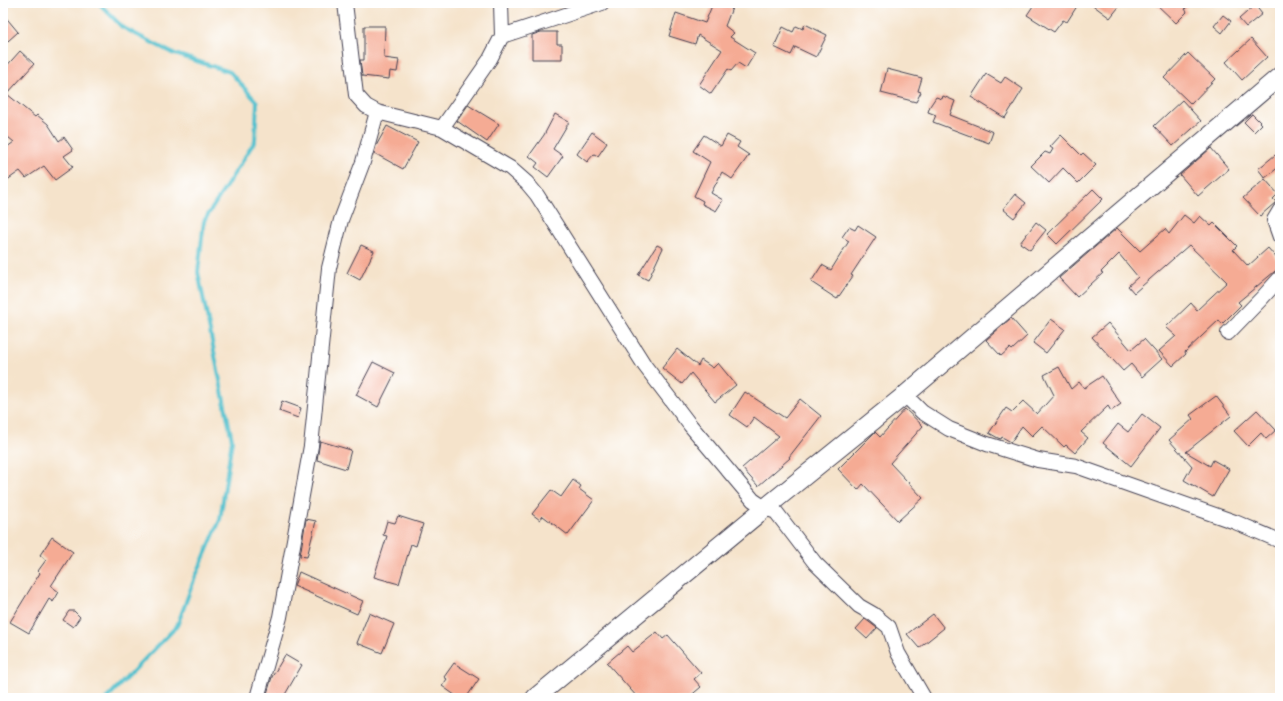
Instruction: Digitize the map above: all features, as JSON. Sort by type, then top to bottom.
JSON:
[{"type":"main road","points":[[535,698],[765,508],[905,395],[1280,76]]},
{"type":"street","points":[[345,3],[356,95],[366,106],[377,112],[442,128],[510,168],[527,183],[549,212],[645,366],[690,425],[753,500],[765,508],[776,512],[780,516],[815,563],[860,606],[889,627],[898,653],[924,698]]},
{"type":"street","points":[[442,128],[490,59],[502,36],[501,3]]},
{"type":"street","points":[[502,36],[602,3]]},
{"type":"street","points":[[257,698],[280,617],[311,446],[329,268],[341,220],[363,162],[377,112]]},
{"type":"street","points":[[1280,210],[1274,220],[1280,237]]},
{"type":"street","points":[[1228,333],[1280,278]]},
{"type":"street","points":[[905,395],[922,412],[955,432],[1038,460],[1076,466],[1235,522],[1280,540]]},
{"type":"building","points":[[713,3],[720,3],[732,8],[725,26],[734,33],[730,37],[755,53],[746,68],[738,63],[731,71],[728,69],[711,94],[699,85],[722,50],[698,35],[695,44],[669,36],[676,13],[705,23]]},
{"type":"building","points":[[1035,3],[1079,3],[1067,22],[1063,20],[1054,32],[1027,15]]},
{"type":"building","points":[[1090,3],[1122,3],[1110,18]]},
{"type":"building","points":[[1155,3],[1191,3],[1185,9],[1187,12],[1176,23]]},
{"type":"building","points":[[1255,5],[1262,14],[1246,27],[1239,19]]},
{"type":"building","points":[[3,14],[18,32],[8,41],[3,36]]},
{"type":"building","points":[[1223,15],[1231,21],[1222,33],[1214,26]]},
{"type":"building","points":[[805,24],[827,35],[816,57],[795,47],[791,55],[774,47],[783,27],[793,32],[796,26],[803,29]]},
{"type":"building","points":[[364,26],[385,26],[384,58],[399,60],[397,72],[390,71],[389,79],[362,76],[360,60],[364,60]]},
{"type":"building","points":[[541,32],[557,32],[557,44],[562,44],[562,59],[532,59],[532,35]]},
{"type":"building","points":[[1251,39],[1267,57],[1242,80],[1226,62]]},
{"type":"building","points":[[20,51],[34,64],[7,94],[35,117],[37,115],[48,124],[59,141],[64,137],[73,150],[64,156],[73,167],[55,180],[44,166],[26,178],[20,171],[3,183],[3,150],[14,142],[3,133],[3,82],[8,76],[3,70]]},
{"type":"building","points":[[1188,53],[1215,79],[1191,104],[1164,78]]},
{"type":"building","points":[[887,69],[922,78],[918,91],[921,92],[916,102],[881,93]]},
{"type":"building","points":[[986,74],[1001,83],[1005,77],[1023,89],[1005,118],[971,97]]},
{"type":"building","points":[[943,96],[955,101],[950,115],[993,132],[989,143],[933,122],[936,115],[928,112],[930,106],[936,97],[942,99]]},
{"type":"building","points":[[1182,100],[1201,121],[1173,146],[1154,126]]},
{"type":"building","points":[[468,105],[499,124],[487,142],[457,121]]},
{"type":"building","points":[[555,114],[569,122],[553,149],[563,156],[548,177],[535,167],[538,163],[529,156],[544,135]]},
{"type":"building","points":[[1252,114],[1262,124],[1254,132],[1244,122]]},
{"type":"building","points":[[387,126],[418,142],[403,169],[374,153],[376,146]]},
{"type":"building","points":[[592,132],[607,143],[598,156],[594,154],[587,162],[577,154]]},
{"type":"building","points":[[704,135],[721,146],[727,135],[740,142],[737,147],[749,155],[732,179],[722,172],[711,193],[723,200],[716,211],[702,204],[703,201],[694,196],[710,162],[693,151]]},
{"type":"building","points":[[1061,135],[1081,155],[1083,153],[1096,165],[1078,183],[1063,168],[1049,183],[1031,166],[1045,152],[1050,154],[1053,149],[1050,147]]},
{"type":"building","points":[[1211,148],[1229,169],[1198,196],[1180,175]]},
{"type":"building","points":[[1275,155],[1280,161],[1280,166],[1265,178],[1258,169]]},
{"type":"building","points":[[1265,179],[1278,194],[1273,199],[1276,202],[1260,216],[1243,198]]},
{"type":"building","points":[[1093,189],[1103,199],[1057,244],[1047,234]]},
{"type":"building","points":[[1015,194],[1026,203],[1014,218],[1003,209]]},
{"type":"building","points":[[1184,215],[1194,223],[1200,216],[1211,226],[1214,223],[1237,246],[1233,250],[1248,266],[1268,248],[1280,262],[1280,267],[1238,302],[1241,305],[1222,324],[1219,320],[1185,352],[1186,354],[1173,366],[1159,351],[1176,336],[1166,327],[1191,303],[1197,310],[1227,282],[1189,245],[1134,293],[1128,286],[1138,277],[1119,254],[1101,272],[1103,273],[1077,297],[1059,278],[1117,228],[1140,251],[1165,229],[1169,234]]},
{"type":"building","points":[[1036,222],[1046,230],[1030,250],[1020,243]]},
{"type":"building","points":[[858,225],[876,237],[851,275],[853,276],[837,299],[811,282],[822,265],[831,270],[849,241],[842,237],[849,227],[855,230]]},
{"type":"building","points":[[361,245],[374,251],[360,280],[347,273]]},
{"type":"building","points":[[657,245],[663,248],[648,280],[638,275]]},
{"type":"building","points":[[1011,318],[1027,336],[1012,350],[1010,348],[1001,356],[986,340]]},
{"type":"building","points":[[1051,319],[1065,329],[1046,353],[1033,343]]},
{"type":"building","points":[[1108,323],[1131,350],[1144,339],[1162,359],[1142,377],[1131,364],[1123,371],[1092,337]]},
{"type":"building","points":[[677,349],[698,366],[701,360],[713,368],[718,363],[736,385],[715,402],[691,373],[682,384],[662,368]]},
{"type":"building","points":[[373,362],[395,373],[378,407],[356,395]]},
{"type":"building","points":[[1059,367],[1071,389],[1079,382],[1084,388],[1102,376],[1121,404],[1111,411],[1108,406],[1081,432],[1088,438],[1075,453],[1066,445],[1064,447],[1042,426],[1032,436],[1022,426],[1011,442],[1002,437],[1001,439],[998,438],[989,433],[1006,408],[1012,412],[1023,401],[1037,414],[1054,395],[1044,375]]},
{"type":"building","points":[[745,392],[785,418],[800,399],[821,416],[789,457],[790,458],[758,486],[742,468],[779,436],[754,417],[747,427],[730,415]]},
{"type":"building","points":[[1216,396],[1231,416],[1186,452],[1210,466],[1213,460],[1229,469],[1213,497],[1184,480],[1192,466],[1169,440],[1193,419],[1190,415]]},
{"type":"building","points":[[282,401],[301,408],[298,418],[279,411]]},
{"type":"building","points":[[905,409],[923,426],[890,463],[923,498],[898,521],[863,484],[858,490],[838,469],[875,432],[880,437]]},
{"type":"building","points":[[1257,410],[1276,430],[1266,439],[1261,433],[1248,446],[1234,431]]},
{"type":"building","points":[[1142,414],[1160,428],[1131,466],[1103,443],[1118,424],[1128,432]]},
{"type":"building","points":[[320,441],[351,450],[346,469],[317,460]]},
{"type":"building","points":[[573,480],[581,486],[579,489],[594,500],[568,535],[543,516],[540,520],[532,514],[551,490],[561,497]]},
{"type":"building","points":[[398,516],[423,524],[416,546],[411,544],[399,584],[374,577],[387,536],[383,535],[387,521],[395,523]]},
{"type":"building","points":[[306,519],[316,521],[307,557],[300,556]]},
{"type":"building","points":[[52,537],[73,552],[51,586],[59,592],[53,602],[49,599],[29,633],[10,622],[40,573],[38,571],[46,560],[40,555]]},
{"type":"building","points":[[299,572],[363,601],[357,614],[294,586]]},
{"type":"building","points":[[69,611],[74,611],[80,617],[73,627],[63,620]]},
{"type":"building","points":[[369,613],[394,624],[382,653],[357,643]]},
{"type":"building","points":[[933,614],[944,628],[919,648],[907,634]]},
{"type":"building","points":[[865,619],[877,628],[867,639],[856,629]]},
{"type":"building","points":[[657,632],[663,639],[668,635],[701,673],[694,679],[701,687],[688,698],[638,698],[607,663],[627,646],[632,652]]},
{"type":"building","points":[[285,655],[302,665],[283,698],[266,697],[272,677]]},
{"type":"building","points":[[454,663],[479,679],[466,698],[459,698],[442,686],[447,679],[444,677]]},
{"type":"waterway","points":[[99,3],[122,27],[172,53],[230,72],[257,102],[255,141],[204,221],[198,272],[232,440],[220,520],[194,580],[177,626],[107,698]]}]
